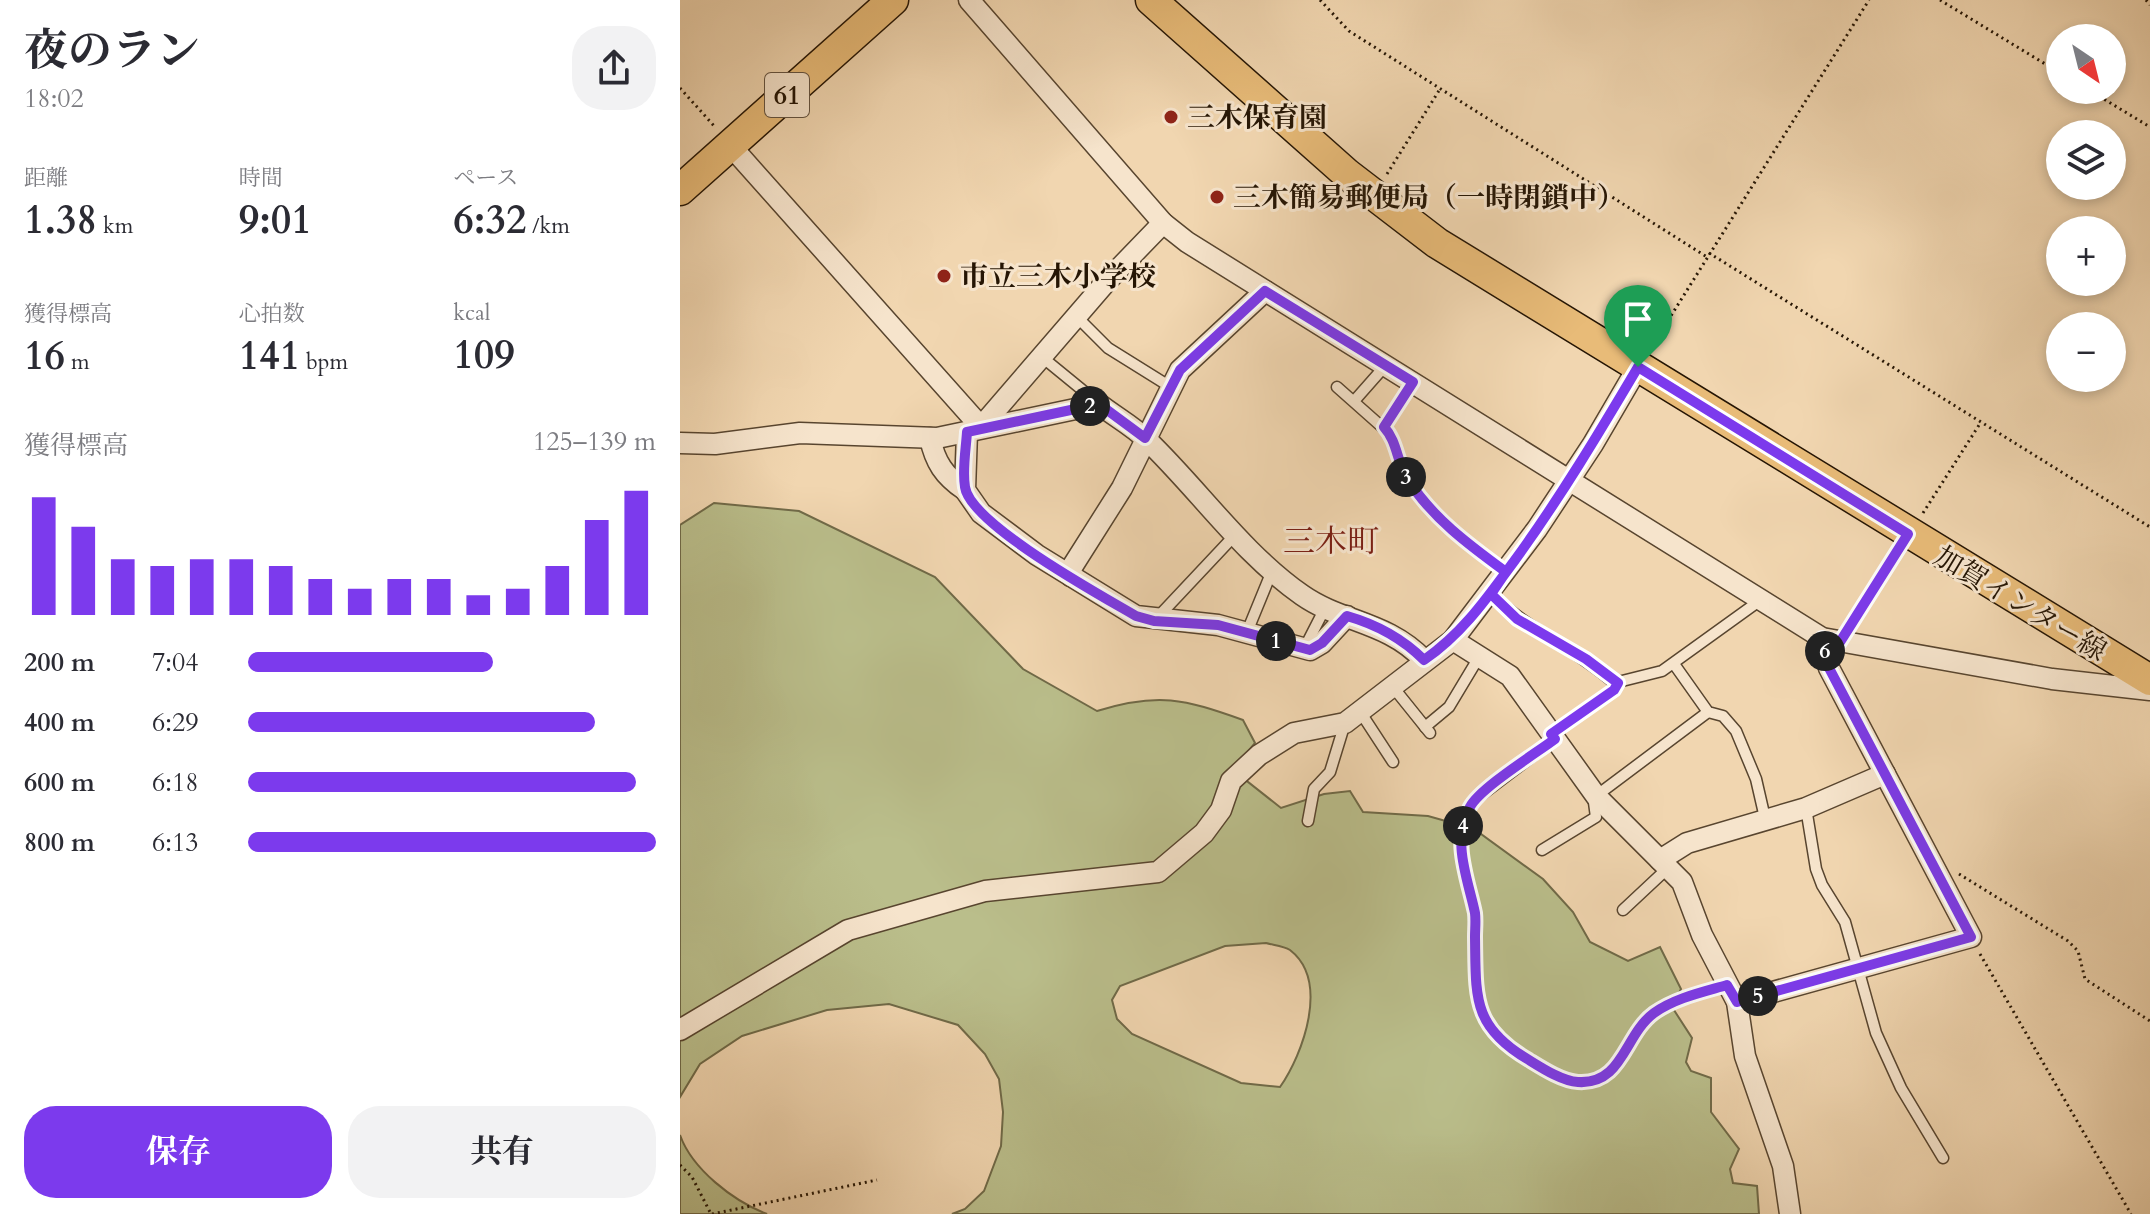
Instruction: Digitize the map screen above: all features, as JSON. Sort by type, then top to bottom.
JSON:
[{"type":"main road","name":"61","points":[[680,190],[893,0]]},
{"type":"main road","name":"加賀インター線","points":[[1151,0],[1373,196],[1437,243],[2150,680]]},
{"type":"street","points":[[969,0],[1163,223],[1265,291],[1569,482],[1831,640],[2077,683],[2150,690]]},
{"type":"street","points":[[730,145],[974,429]]},
{"type":"street","points":[[965,490],[974,429],[1163,223]]},
{"type":"street","points":[[1071,576],[1072,567],[1122,488],[1169,386],[1180,370],[1265,291]]},
{"type":"street","points":[[680,1030],[848,930],[985,891],[1158,872],[1204,833],[1221,810],[1231,781],[1259,755],[1294,733],[1353,718],[1453,640],[1491,594],[1569,482],[1638,367]]},
{"type":"street","points":[[680,443],[715,444],[800,433],[930,438],[974,429],[997,428],[1099,404],[1145,438],[1235,535],[1302,594],[1325,608],[1370,623],[1414,649],[1424,660]]},
{"type":"street","points":[[930,438],[934,457],[943,472],[965,490],[981,513],[1005,534],[1136,616],[1154,621],[1218,625],[1310,650],[1322,643],[1347,616]]},
{"type":"street","points":[[1453,640],[1510,676],[1595,795],[1682,882],[1732,993],[1745,1056],[1783,1166],[1790,1214]]},
{"type":"street","points":[[1732,993],[1859,970],[1971,937],[1829,668],[1831,640]]},
{"type":"street","points":[[1664,864],[1687,843],[1806,808],[1885,774]]},
{"type":"lane","points":[[1077,317],[1108,348],[1169,386]]},
{"type":"lane","points":[[1042,357],[1099,404]]},
{"type":"lane","points":[[1355,400],[1386,365]]},
{"type":"lane","points":[[1384,427],[1413,382]]},
{"type":"lane","points":[[1337,387],[1390,434],[1404,474],[1421,498],[1458,536],[1506,572]]},
{"type":"lane","points":[[1831,640],[1908,534]]},
{"type":"lane","points":[[1154,621],[1235,535]]},
{"type":"lane","points":[[1247,632],[1273,570]]},
{"type":"lane","points":[[1491,594],[1517,619],[1586,659],[1618,683]]},
{"type":"lane","points":[[1476,799],[1614,690],[1618,683],[1662,671],[1674,664],[1762,599]]},
{"type":"lane","points":[[1304,649],[1308,635],[1325,608]]},
{"type":"lane","points":[[1393,687],[1428,730],[1449,707],[1479,657]]},
{"type":"lane","points":[[1674,664],[1708,712],[1723,716],[1736,731],[1756,779],[1765,818]]},
{"type":"lane","points":[[1542,850],[1596,817],[1592,799],[1595,795],[1708,712]]},
{"type":"lane","points":[[1308,821],[1314,789],[1330,772],[1353,718],[1393,762]]},
{"type":"lane","points":[[1806,808],[1816,869],[1845,922],[1868,1010],[1888,1064],[1943,1158]]},
{"type":"lane","points":[[1623,910],[1664,864]]},
{"type":"path","points":[[1320,0],[1349,31],[1440,89],[2150,527]]},
{"type":"path","points":[[1655,341],[1869,0]]},
{"type":"path","points":[[1940,0],[2046,64]]},
{"type":"path","points":[[2146,0],[2150,5]]},
{"type":"path","points":[[680,88],[730,145]]},
{"type":"path","points":[[1373,196],[1440,89]]},
{"type":"path","points":[[2112,104],[2150,127]]},
{"type":"path","points":[[1908,534],[1981,422]]},
{"type":"path","points":[[1476,799],[1466,815],[1462,833],[1467,891],[1475,914],[1475,991],[1480,1012],[1506,1047],[1576,1082],[1601,1080],[1615,1069],[1642,1025],[1654,1013],[1679,1000],[1732,993]]},
{"type":"path","points":[[1936,868],[1959,874],[2068,941],[2078,951],[2085,979],[2150,1021]]},
{"type":"path","points":[[1971,937],[2131,1214]]},
{"type":"path","points":[[680,1165],[685,1166],[712,1214],[877,1180]]},
{"type":"green space","points":[[714,503],[799,511],[935,577],[1023,669],[1097,711],[1137,701],[1171,700],[1243,720],[1255,743],[1233,770],[1281,808],[1324,794],[1350,791],[1363,812],[1428,816],[1474,829],[1543,879],[1573,912],[1590,942],[1628,961],[1660,947],[1681,989],[1672,1007],[1692,1038],[1686,1062],[1691,1071],[1711,1078],[1711,1112],[1739,1149],[1730,1169],[1733,1183],[1757,1186],[1759,1214],[952,1214],[965,1209],[984,1191],[1001,1146],[1003,1112],[999,1079],[985,1054],[958,1025],[889,1004],[827,1010],[742,1036],[700,1064],[680,1097],[680,525]],"holes":[[[1266,943],[1290,950],[1302,963],[1309,980],[1309,1018],[1304,1037],[1280,1087],[1241,1083],[1132,1034],[1117,1019],[1112,1000],[1120,986],[1225,946]]]},
{"type":"green space","points":[[680,1135],[694,1160],[715,1182],[741,1201],[767,1214],[680,1214]]},
{"type":"place","name":"三木保育園","points":[[1171,117]]},
{"type":"place","name":"三木簡易郵便局（一時閉鎖中）","points":[[1217,197]]},
{"type":"place","name":"市立三木小学校","points":[[944,276]]},
{"type":"district","name":"三木町","points":[[1331,541]]},
{"type":"route","points":[[1638,367],[1593,444],[1537,529],[1491,594],[1453,640],[1424,660],[1414,649],[1370,623],[1347,616],[1322,643],[1310,650],[1218,625],[1154,621],[1136,616],[1005,534],[981,513],[965,490],[967,432],[981,427],[1007,426],[1099,404],[1145,438],[1169,386],[1180,370],[1265,291],[1413,382],[1384,427],[1399,455],[1404,474],[1421,498],[1458,536],[1506,572],[1491,594],[1517,619],[1586,659],[1618,683],[1614,690],[1551,734],[1555,739],[1476,799],[1466,815],[1462,833],[1467,891],[1475,914],[1475,991],[1480,1012],[1491,1032],[1506,1047],[1542,1068],[1576,1082],[1601,1080],[1615,1069],[1642,1025],[1654,1013],[1679,1000],[1727,985],[1737,1002],[1971,937],[1829,668],[1822,638],[1840,642],[1908,534],[1638,367]]}]
